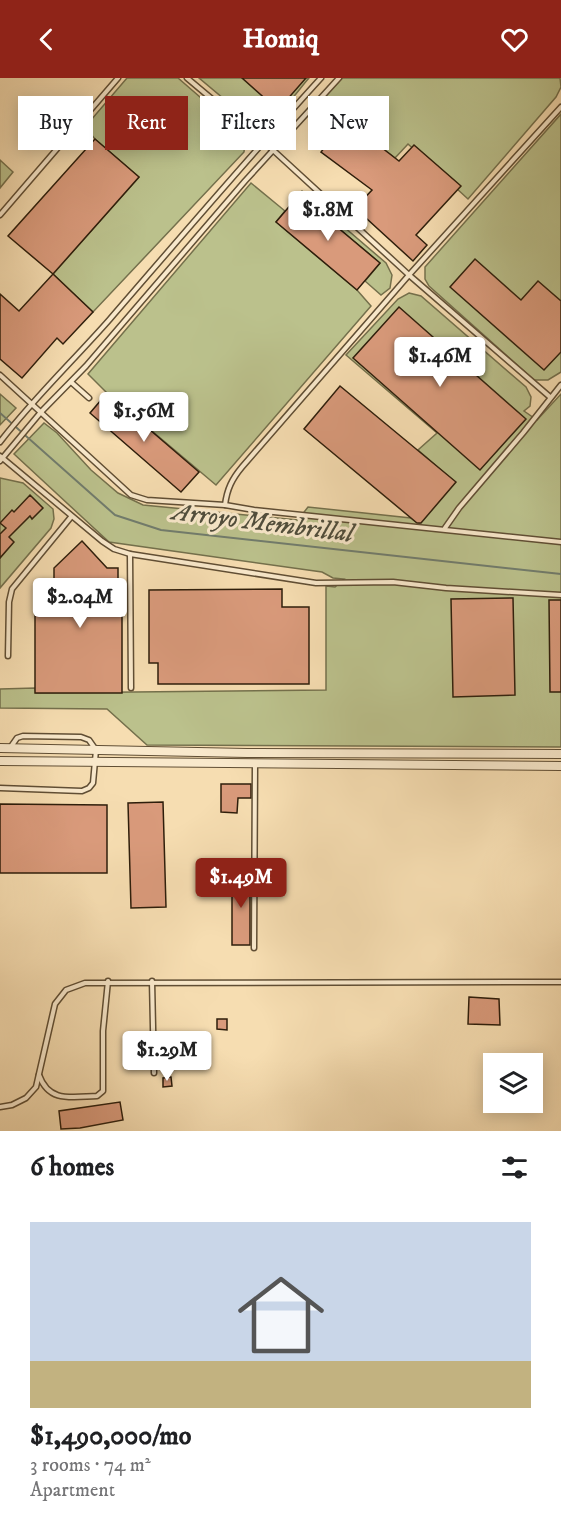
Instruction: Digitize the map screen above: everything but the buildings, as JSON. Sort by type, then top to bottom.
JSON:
[{"type":"street","points":[[0,748],[561,754]]},
{"type":"street","points":[[480,754],[480,765]]},
{"type":"street","points":[[0,761],[561,766]]},
{"type":"lane","points":[[0,215],[118,78]]},
{"type":"lane","points":[[188,78],[209,96]]},
{"type":"lane","points":[[296,105],[321,78]]},
{"type":"lane","points":[[339,78],[1,458],[71,518],[114,549],[130,554],[316,583],[393,582],[446,588],[561,595]]},
{"type":"lane","points":[[225,505],[226,493],[242,467],[561,107]]},
{"type":"lane","points":[[1,440],[256,150]]},
{"type":"lane","points":[[274,151],[409,276],[550,397]]},
{"type":"lane","points":[[0,375],[130,495],[147,500],[225,505],[561,542]]},
{"type":"lane","points":[[71,382],[89,398]]},
{"type":"lane","points":[[444,529],[561,385]]},
{"type":"lane","points":[[9,656],[9,602],[12,590],[71,518]]},
{"type":"lane","points":[[130,554],[131,688]]},
{"type":"lane","points":[[0,788],[82,791],[93,783],[96,750],[89,740],[81,737],[22,736],[17,738],[10,748]]},
{"type":"lane","points":[[254,948],[255,763]]},
{"type":"lane","points":[[39,1075],[48,1092],[56,1095],[67,1097],[101,1094],[104,1091],[103,1031],[108,981]]},
{"type":"lane","points":[[0,1107],[12,1105],[26,1098],[36,1087],[55,1004],[66,990],[84,983],[108,981],[561,982]]},
{"type":"lane","points":[[152,981],[154,1073]]},
{"type":"green space","points":[[127,78],[178,78],[200,97],[200,150],[244,150],[244,152],[93,312],[53,274],[139,177],[108,150],[188,150],[188,96],[112,96]]},
{"type":"green space","points":[[199,78],[309,78],[294,96],[220,96]]},
{"type":"green space","points":[[342,78],[560,78],[561,87],[556,97],[468,199],[408,144],[395,158],[385,150],[389,150],[389,96],[326,96]]},
{"type":"green space","points":[[105,104],[105,148],[93,137],[93,118]]},
{"type":"green space","points":[[561,114],[561,372],[548,380],[534,380],[429,286],[425,279],[425,267]]},
{"type":"green space","points":[[0,160],[13,172],[0,188]]},
{"type":"green space","points":[[251,183],[285,211],[276,222],[357,290],[371,306],[216,485],[107,393],[88,374]]},
{"type":"green space","points":[[302,191],[386,263],[392,275],[390,288],[381,295],[365,281],[380,263],[299,195]]},
{"type":"green space","points":[[409,293],[421,296],[526,387],[531,397],[530,406],[524,411],[537,420],[561,394],[561,747],[147,745],[107,709],[0,708],[0,689],[35,688],[36,693],[326,690],[326,586],[335,587],[344,579],[333,578],[322,572],[109,542],[14,454],[44,423],[57,433],[91,470],[118,493],[143,505],[298,520],[308,507],[411,518],[419,524],[455,482],[418,450],[437,433],[346,355],[398,299]]},
{"type":"green space","points":[[0,394],[16,408],[0,425]]},
{"type":"green space","points":[[0,478],[23,483],[53,509],[54,519],[51,528],[0,588]]},
{"type":"waterway","name":"Arroyo Membrillal","points":[[0,413],[115,515],[161,530],[561,574]]}]
